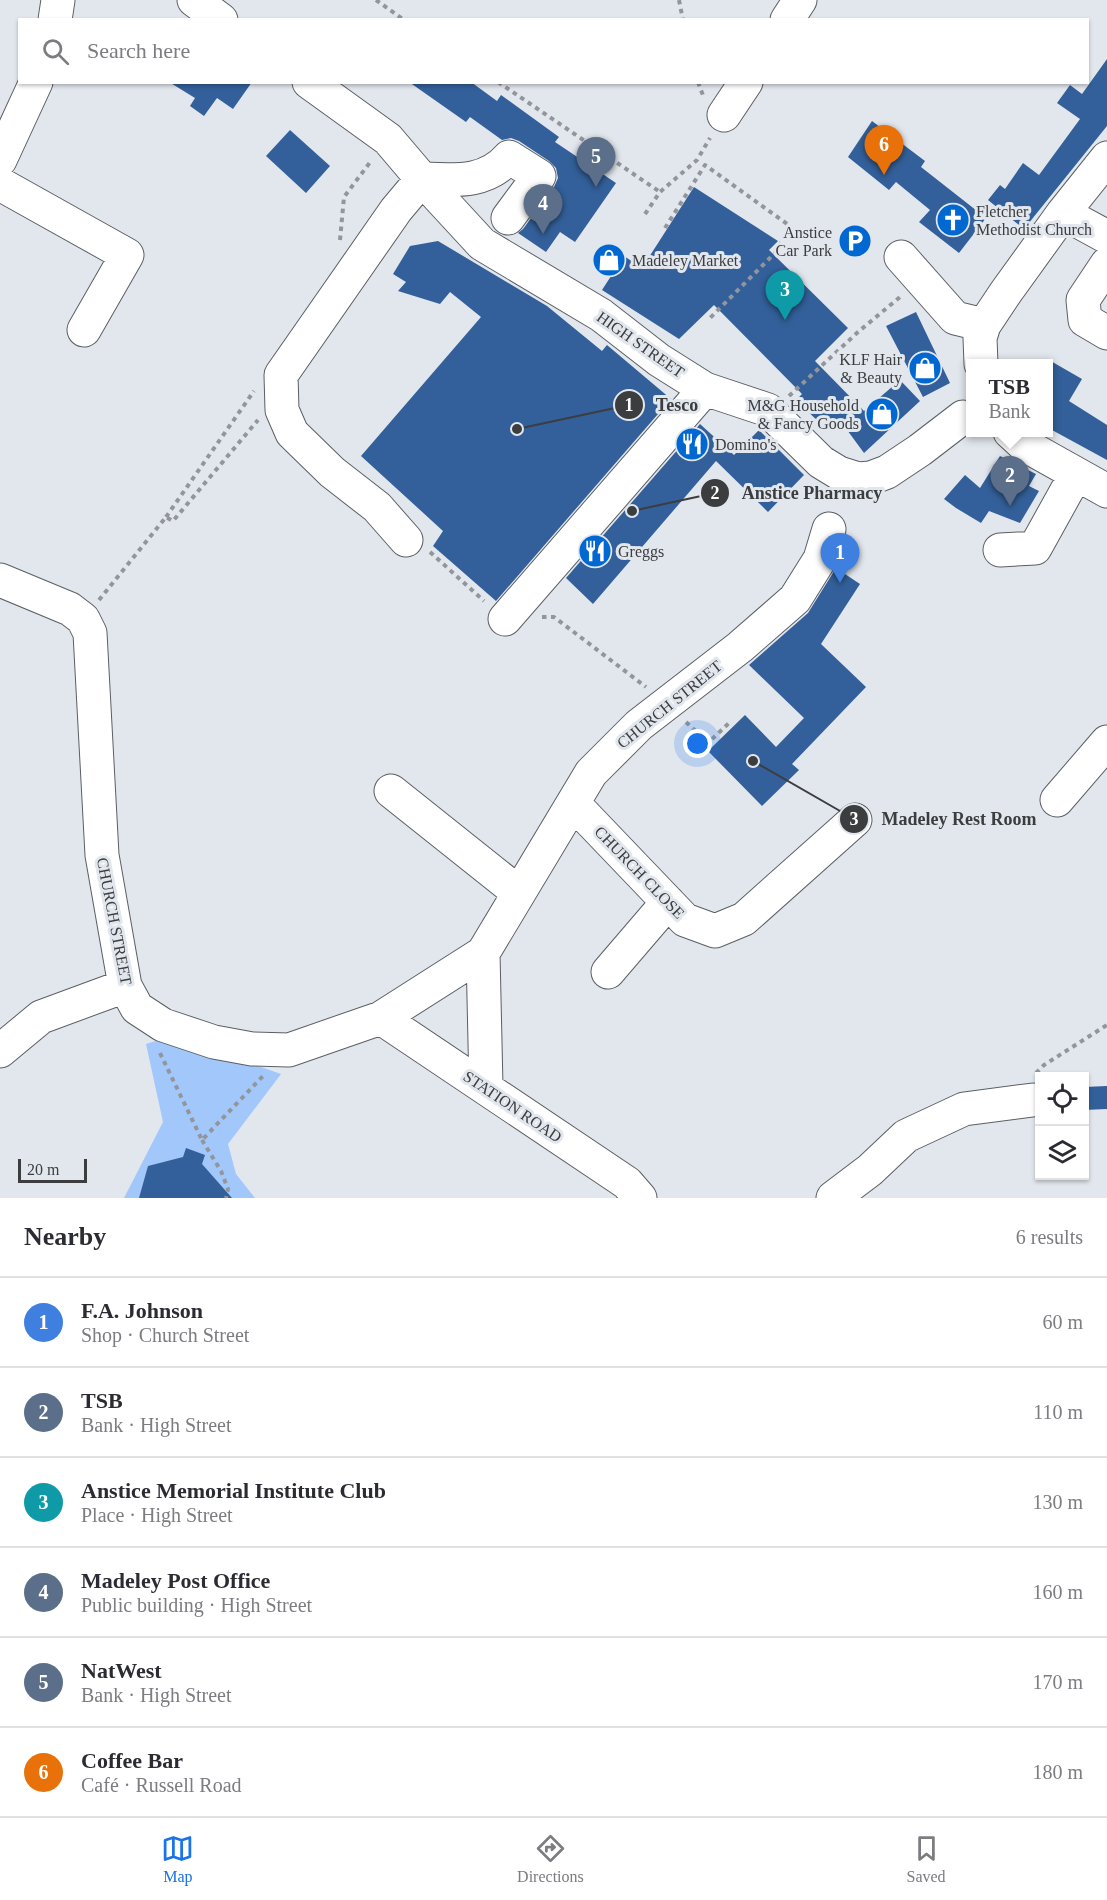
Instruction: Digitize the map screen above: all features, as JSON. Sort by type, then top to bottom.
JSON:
[{"type":"street","points":[[55,18],[58,0]]},
{"type":"street","points":[[194,0],[218,18]]},
{"type":"street","points":[[788,18],[800,0]]},
{"type":"street","points":[[0,160],[35,84]]},
{"type":"street","name":"HIGH STREET","points":[[312,84],[388,139],[482,244],[601,315],[659,360],[705,389],[768,410],[821,462],[839,473],[858,479],[871,478],[887,472],[921,450],[966,413]]},
{"type":"street","points":[[724,115],[745,84]]},
{"type":"street","points":[[417,545],[376,507],[332,472],[292,433],[282,410],[281,375],[396,210],[422,179],[462,180],[486,175],[500,167],[509,157],[539,176],[508,218]]},
{"type":"street","points":[[981,359],[980,338],[984,325],[1063,213],[1107,158]]},
{"type":"street","points":[[0,183],[127,255],[84,330]]},
{"type":"street","points":[[1063,213],[1107,237]]},
{"type":"street","points":[[1107,264],[1083,300],[1084,320],[1107,333]]},
{"type":"street","points":[[911,268],[955,318],[984,325]]},
{"type":"street","points":[[505,619],[705,389]]},
{"type":"street","points":[[1015,437],[1023,444],[1107,491]]},
{"type":"street","points":[[1000,550],[1035,548],[1076,474]]},
{"type":"street","name":"CHURCH STREET","points":[[83,619],[90,633],[102,855],[125,986],[137,1008],[164,1025],[214,1042],[252,1049],[289,1050],[381,1018],[483,953],[591,773],[639,725],[740,647],[795,599],[820,559],[829,529]]},
{"type":"street","points":[[0,580],[70,609],[83,619]]},
{"type":"street","points":[[1057,800],[1107,742]]},
{"type":"street","points":[[390,791],[519,893]]},
{"type":"street","name":"CHURCH CLOSE","points":[[573,803],[685,920],[715,931],[744,918],[855,820]]},
{"type":"street","points":[[609,972],[668,902]]},
{"type":"street","points":[[483,953],[486,1087]]},
{"type":"street","points":[[0,1051],[41,1017],[125,986]]},
{"type":"street","name":"STATION ROAD","points":[[381,1018],[627,1183],[640,1198]]},
{"type":"street","points":[[833,1198],[870,1170],[906,1136],[964,1109],[1007,1097]]},
{"type":"path","points":[[375,0],[401,18]]},
{"type":"path","points":[[679,0],[683,18]]},
{"type":"path","points":[[501,84],[660,192]]},
{"type":"path","points":[[645,214],[660,192],[698,160],[724,115]]},
{"type":"path","points":[[698,160],[790,226],[776,252],[708,320]]},
{"type":"path","points":[[665,228],[705,165]]},
{"type":"path","points":[[786,398],[858,332],[911,268]]},
{"type":"path","points":[[83,619],[166,517],[172,521],[265,412],[282,410]]},
{"type":"path","points":[[417,545],[505,619]]},
{"type":"path","points":[[554,617],[666,703],[708,743],[730,722]]},
{"type":"path","points":[[1007,1097],[1044,1065],[1107,1025]]},
{"type":"path","points":[[157,1049],[202,1140],[221,1171],[228,1189],[226,1198]]},
{"type":"path","points":[[202,1140],[289,1050]]},
{"type":"shaded area","points":[[165,1038],[218,1052],[281,1074],[228,1144],[236,1174],[255,1198],[124,1198],[163,1122],[146,1044]]},
{"type":"building","points":[[1107,59],[1107,126],[1024,229],[988,200],[1000,185],[1005,189],[1023,163],[1039,175],[1080,119],[1057,103],[1070,85],[1082,94]]},
{"type":"building","points":[[172,84],[251,84],[233,109],[217,98],[204,116],[190,106],[195,98]]},
{"type":"building","points":[[412,84],[474,84],[497,101],[501,95],[559,137],[555,142],[616,183],[575,242],[560,232],[546,252],[518,233],[554,187],[558,178],[556,168],[519,141],[511,138],[502,140],[470,117],[466,122]]},
{"type":"building","points":[[872,121],[925,161],[921,167],[986,218],[959,253],[919,222],[930,210],[896,182],[889,190],[848,157]]},
{"type":"building","points":[[290,130],[330,166],[306,193],[266,156]]},
{"type":"building","points":[[694,187],[778,241],[769,250],[848,328],[815,361],[864,411],[900,380],[920,401],[864,453],[839,419],[827,430],[796,400],[802,394],[714,305],[679,339],[602,290],[624,256],[642,268]]},
{"type":"building","points":[[438,241],[547,306],[602,351],[607,345],[671,399],[496,601],[433,546],[443,531],[361,456],[481,317],[450,292],[440,304],[398,291],[406,282],[393,274],[410,246]]},
{"type":"building","points":[[916,312],[950,383],[923,397],[886,326]]},
{"type":"building","points":[[1053,362],[1082,379],[1069,401],[1107,425],[1107,460],[1053,431]]},
{"type":"building","points":[[700,424],[734,455],[759,430],[804,475],[768,512],[716,461],[593,604],[566,578]]},
{"type":"building","points":[[1000,456],[1036,474],[1029,486],[1039,491],[1020,523],[989,511],[981,523],[944,499],[965,475],[980,488]]},
{"type":"building","points":[[836,568],[860,584],[821,644],[866,687],[792,764],[799,770],[762,806],[708,751],[745,715],[776,747],[804,718],[749,665],[808,613]]},
{"type":"building","points":[[1107,1086],[1107,1109],[1089,1110],[1089,1087]]},
{"type":"building","points":[[186,1148],[205,1155],[202,1164],[232,1198],[139,1198],[148,1166],[183,1157]]},
{"type":"place","name":"Coffee Bar","points":[[884,175]]},
{"type":"place","name":"NatWest","points":[[596,187]]},
{"type":"place","name":"Fletcher Methodist Church","points":[[953,220]]},
{"type":"place","name":"Madeley Post Office","points":[[543,234]]},
{"type":"place","name":"Anstice Car Park","points":[[855,241]]},
{"type":"place","name":"Madeley Market","points":[[609,260]]},
{"type":"place","name":"Anstice Memorial Institute Club","points":[[785,320]]},
{"type":"place","name":"KLF Hair & Beauty","points":[[925,368]]},
{"type":"place","name":"M&G Household & Fancy Goods","points":[[882,414]]},
{"type":"place","name":"Tesco","points":[[517,429]]},
{"type":"place","name":"Domino's","points":[[692,444]]},
{"type":"place","name":"TSB","points":[[1010,506]]},
{"type":"place","name":"Anstice Pharmacy","points":[[632,511]]},
{"type":"place","name":"Greggs","points":[[595,551]]},
{"type":"place","name":"F.A. Johnson","points":[[840,583]]},
{"type":"place","name":"Madeley Rest Room","points":[[753,761]]}]
